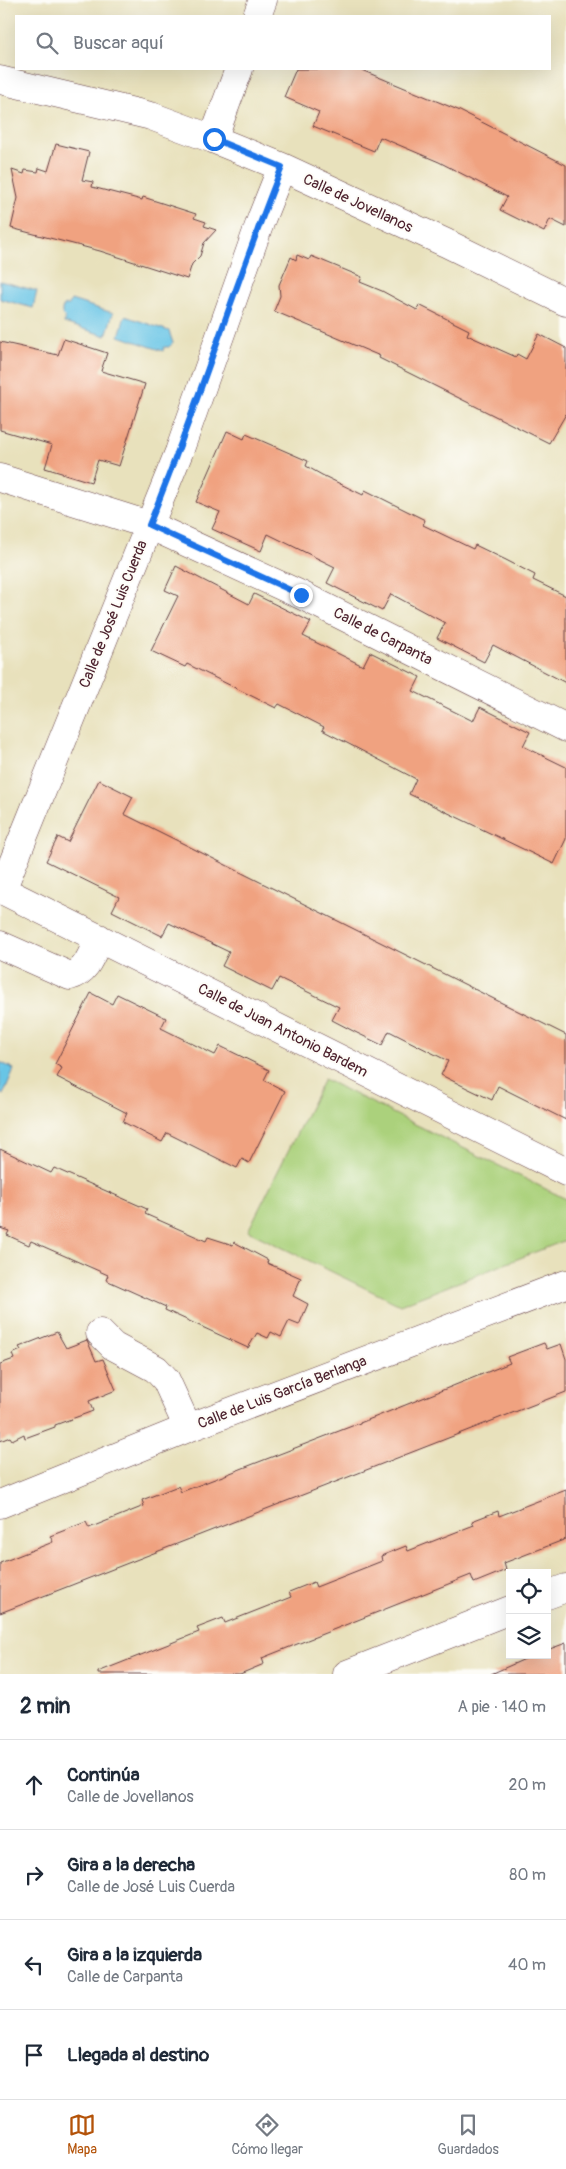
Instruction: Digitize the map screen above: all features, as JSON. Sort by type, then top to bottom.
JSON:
[{"type":"street","points":[[257,15],[263,0]]},
{"type":"street","points":[[214,139],[238,70]]},
{"type":"street","name":"Calle de Jovellanos","points":[[0,80],[151,116],[214,139],[282,167],[446,243],[566,302]]},
{"type":"street","name":"Calle de José Luis Cuerda","points":[[1,890],[179,452],[262,217],[282,167]]},
{"type":"street","name":"Calle de Carpanta","points":[[0,478],[149,525],[301,595],[566,728]]},
{"type":"street","name":"Calle de Juan Antonio Bardem","points":[[1,890],[566,1172]]},
{"type":"street","points":[[0,945],[70,976],[78,974],[86,964],[99,938]]},
{"type":"street","name":"Calle de Luis García Berlanga","points":[[0,1504],[188,1428],[566,1284]]},
{"type":"street","points":[[100,1333],[113,1346],[156,1369],[166,1380],[188,1428]]},
{"type":"street","points":[[551,1594],[566,1588]]},
{"type":"street","points":[[347,1674],[506,1612]]},
{"type":"green space","points":[[324,1079],[566,1199],[566,1240],[400,1305],[248,1231]]},
{"type":"water","points":[[0,281],[37,291],[33,308],[0,299]]},
{"type":"water","points":[[71,300],[113,313],[106,336],[64,323],[65,317],[62,314],[62,309],[65,305],[69,305]]},
{"type":"water","points":[[125,316],[169,331],[173,343],[169,347],[164,347],[163,351],[119,336]]},
{"type":"water","points":[[0,1062],[14,1069],[3,1095],[0,1093]]},
{"type":"building","points":[[296,70],[361,70],[458,110],[566,165],[566,227],[550,219],[544,232],[500,210],[507,197],[439,162],[380,137],[374,151],[313,126],[319,112],[284,97]]},
{"type":"building","points":[[56,144],[89,152],[82,180],[93,182],[92,187],[142,200],[143,197],[196,214],[194,218],[206,222],[204,226],[216,230],[204,243],[200,256],[192,264],[187,279],[100,251],[11,228],[18,198],[12,170],[24,174],[25,170],[38,172],[39,168],[48,171]]},
{"type":"building","points":[[297,255],[309,260],[311,256],[362,277],[360,282],[382,291],[417,310],[419,305],[469,330],[467,335],[516,357],[517,354],[526,359],[539,334],[566,348],[566,414],[549,443],[379,358],[380,356],[274,311],[280,296],[279,285],[291,257],[296,260]]},
{"type":"building","points":[[64,339],[107,353],[101,371],[145,384],[119,466],[98,460],[91,482],[45,468],[52,445],[0,430],[0,342],[58,355]]},
{"type":"building","points":[[227,431],[244,439],[246,434],[308,461],[306,466],[322,475],[363,495],[365,490],[425,520],[423,525],[473,549],[475,545],[535,575],[533,580],[566,596],[566,683],[493,645],[484,662],[437,638],[445,623],[391,594],[382,611],[327,583],[335,567],[268,534],[261,551],[212,529],[220,512],[196,502]]},
{"type":"building","points":[[176,566],[249,604],[254,594],[311,622],[303,636],[363,666],[370,652],[420,677],[413,691],[473,721],[480,707],[530,732],[523,746],[566,767],[566,839],[554,864],[409,794],[416,779],[322,730],[324,727],[279,704],[276,708],[187,664],[185,667],[151,651],[178,596],[165,590]]},
{"type":"building","points":[[99,780],[133,797],[124,814],[566,1035],[566,1120],[498,1086],[492,1100],[467,1088],[441,1075],[448,1061],[389,1031],[382,1045],[357,1033],[332,1020],[339,1007],[279,978],[272,991],[222,966],[229,952],[169,923],[162,936],[112,911],[119,897],[46,861],[58,837],[68,842]]},
{"type":"building","points":[[91,993],[112,1004],[117,994],[166,1018],[161,1028],[215,1055],[220,1046],[269,1070],[264,1080],[285,1091],[249,1163],[242,1159],[237,1168],[167,1133],[162,1142],[123,1122],[127,1113],[57,1077],[62,1068],[55,1064]]},
{"type":"building","points":[[0,1149],[51,1173],[54,1168],[147,1209],[145,1214],[206,1241],[208,1237],[233,1245],[234,1242],[268,1260],[267,1263],[301,1278],[293,1296],[308,1304],[299,1325],[289,1321],[281,1337],[271,1332],[268,1338],[257,1333],[248,1348],[165,1310],[166,1307],[106,1280],[108,1275],[31,1241],[29,1245],[7,1235],[9,1231],[0,1228]]},
{"type":"building","points":[[57,1332],[66,1348],[87,1340],[96,1361],[103,1359],[116,1390],[89,1401],[93,1411],[25,1438],[24,1434],[12,1440],[10,1437],[0,1441],[0,1364],[14,1359],[12,1354],[21,1350],[19,1347]]},
{"type":"building","points":[[544,1343],[547,1349],[561,1344],[566,1359],[566,1392],[0,1613],[0,1563],[53,1542],[50,1536],[86,1522],[89,1528],[144,1506],[142,1500],[178,1486],[181,1492],[378,1416],[510,1363],[507,1357]]},
{"type":"building","points":[[566,1490],[566,1539],[504,1563],[506,1570],[474,1583],[471,1575],[262,1658],[264,1664],[240,1674],[98,1674],[98,1672],[199,1632],[197,1628],[223,1618],[225,1623],[291,1597],[289,1592],[314,1582],[316,1587],[382,1561],[381,1556],[406,1546],[408,1551],[474,1525],[472,1521],[498,1511],[499,1516]]},
{"type":"building","points":[[566,1643],[566,1674],[491,1674],[525,1659],[551,1659],[551,1649]]},
{"type":"route","points":[[214,139],[282,167],[262,217],[179,452],[149,525],[301,595]]}]
